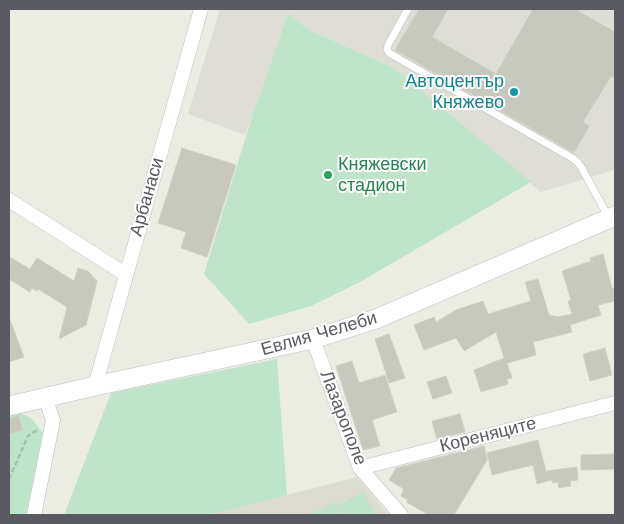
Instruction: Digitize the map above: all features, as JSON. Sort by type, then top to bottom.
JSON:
[{"type":"street","name":"Арбанаси","points":[[94,386],[201,9]]},
{"type":"street","points":[[9,200],[125,274]]},
{"type":"street","name":"Евлия Челеби","points":[[9,405],[313,339],[376,319],[612,218]]},
{"type":"street","name":"Лазарополе","points":[[313,339],[360,468],[401,515]]},
{"type":"street","points":[[34,515],[53,420],[45,397]]},
{"type":"street","name":"Кореняците","points":[[360,468],[615,403]]},
{"type":"lane","points":[[408,9],[388,44],[387,49],[390,53],[574,159],[580,165],[612,218]]},
{"type":"path","points":[[9,479],[28,436],[53,420]]},
{"type":"shaded area","points":[[220,9],[615,9],[615,170],[541,192],[394,68],[309,30],[288,14],[245,135],[188,114]]},
{"type":"shaded area","points":[[357,477],[389,515],[207,515]]},
{"type":"green space","points":[[288,14],[309,30],[394,68],[531,182],[360,282],[311,306],[249,324],[204,274],[253,113]]},
{"type":"green space","points":[[277,359],[287,495],[207,515],[64,515],[111,393]]},
{"type":"green space","points":[[18,411],[32,419],[43,433],[26,515],[9,515],[9,416]]},
{"type":"green space","points":[[364,492],[375,515],[343,515],[338,505]]},
{"type":"green space","points":[[335,502],[342,515],[309,515]]},
{"type":"building","name":"Автоцентър Княжево","points":[[419,9],[448,9],[432,37],[496,74],[533,9],[575,9],[615,32],[615,78],[611,76],[583,122],[589,126],[574,153],[395,50]]},
{"type":"building","points":[[182,148],[236,165],[207,257],[181,248],[186,232],[158,223]]},
{"type":"building","points":[[603,254],[612,288],[615,288],[615,301],[598,305],[601,315],[570,325],[572,332],[533,342],[536,355],[507,363],[512,378],[507,379],[508,384],[481,392],[474,370],[504,358],[496,332],[464,351],[456,338],[424,350],[414,325],[434,317],[436,322],[456,310],[483,301],[488,314],[531,301],[525,282],[538,279],[549,315],[558,317],[572,314],[568,301],[571,300],[562,271],[591,261],[590,258]]},
{"type":"building","points":[[9,257],[30,269],[37,258],[74,281],[78,268],[88,271],[97,281],[86,325],[59,339],[67,307],[38,289],[37,291],[32,288],[30,292],[9,279]]},
{"type":"building","points":[[9,317],[24,357],[9,362]]},
{"type":"building","points":[[389,334],[405,378],[389,383],[375,339]]},
{"type":"building","points":[[605,348],[612,375],[590,381],[583,354]]},
{"type":"building","points":[[352,361],[359,383],[385,375],[397,412],[372,420],[380,446],[363,450],[336,366]]},
{"type":"building","points":[[446,376],[452,393],[433,399],[427,382]]},
{"type":"building","points":[[460,414],[465,432],[437,439],[432,421]]},
{"type":"building","points":[[18,416],[23,430],[9,434],[9,419]]},
{"type":"building","points":[[538,440],[546,471],[577,467],[578,480],[570,481],[571,486],[559,488],[558,482],[552,483],[552,480],[537,484],[533,465],[492,475],[487,453]]},
{"type":"building","points":[[484,446],[487,460],[454,515],[429,515],[406,502],[408,500],[401,496],[404,489],[389,480],[396,468]]},
{"type":"building","points":[[615,454],[615,469],[581,470],[581,455]]},
{"type":"place","name":"Автоцентър Княжево","points":[[514,92]]},
{"type":"place","name":"Княжевски стадион","points":[[328,175]]}]
